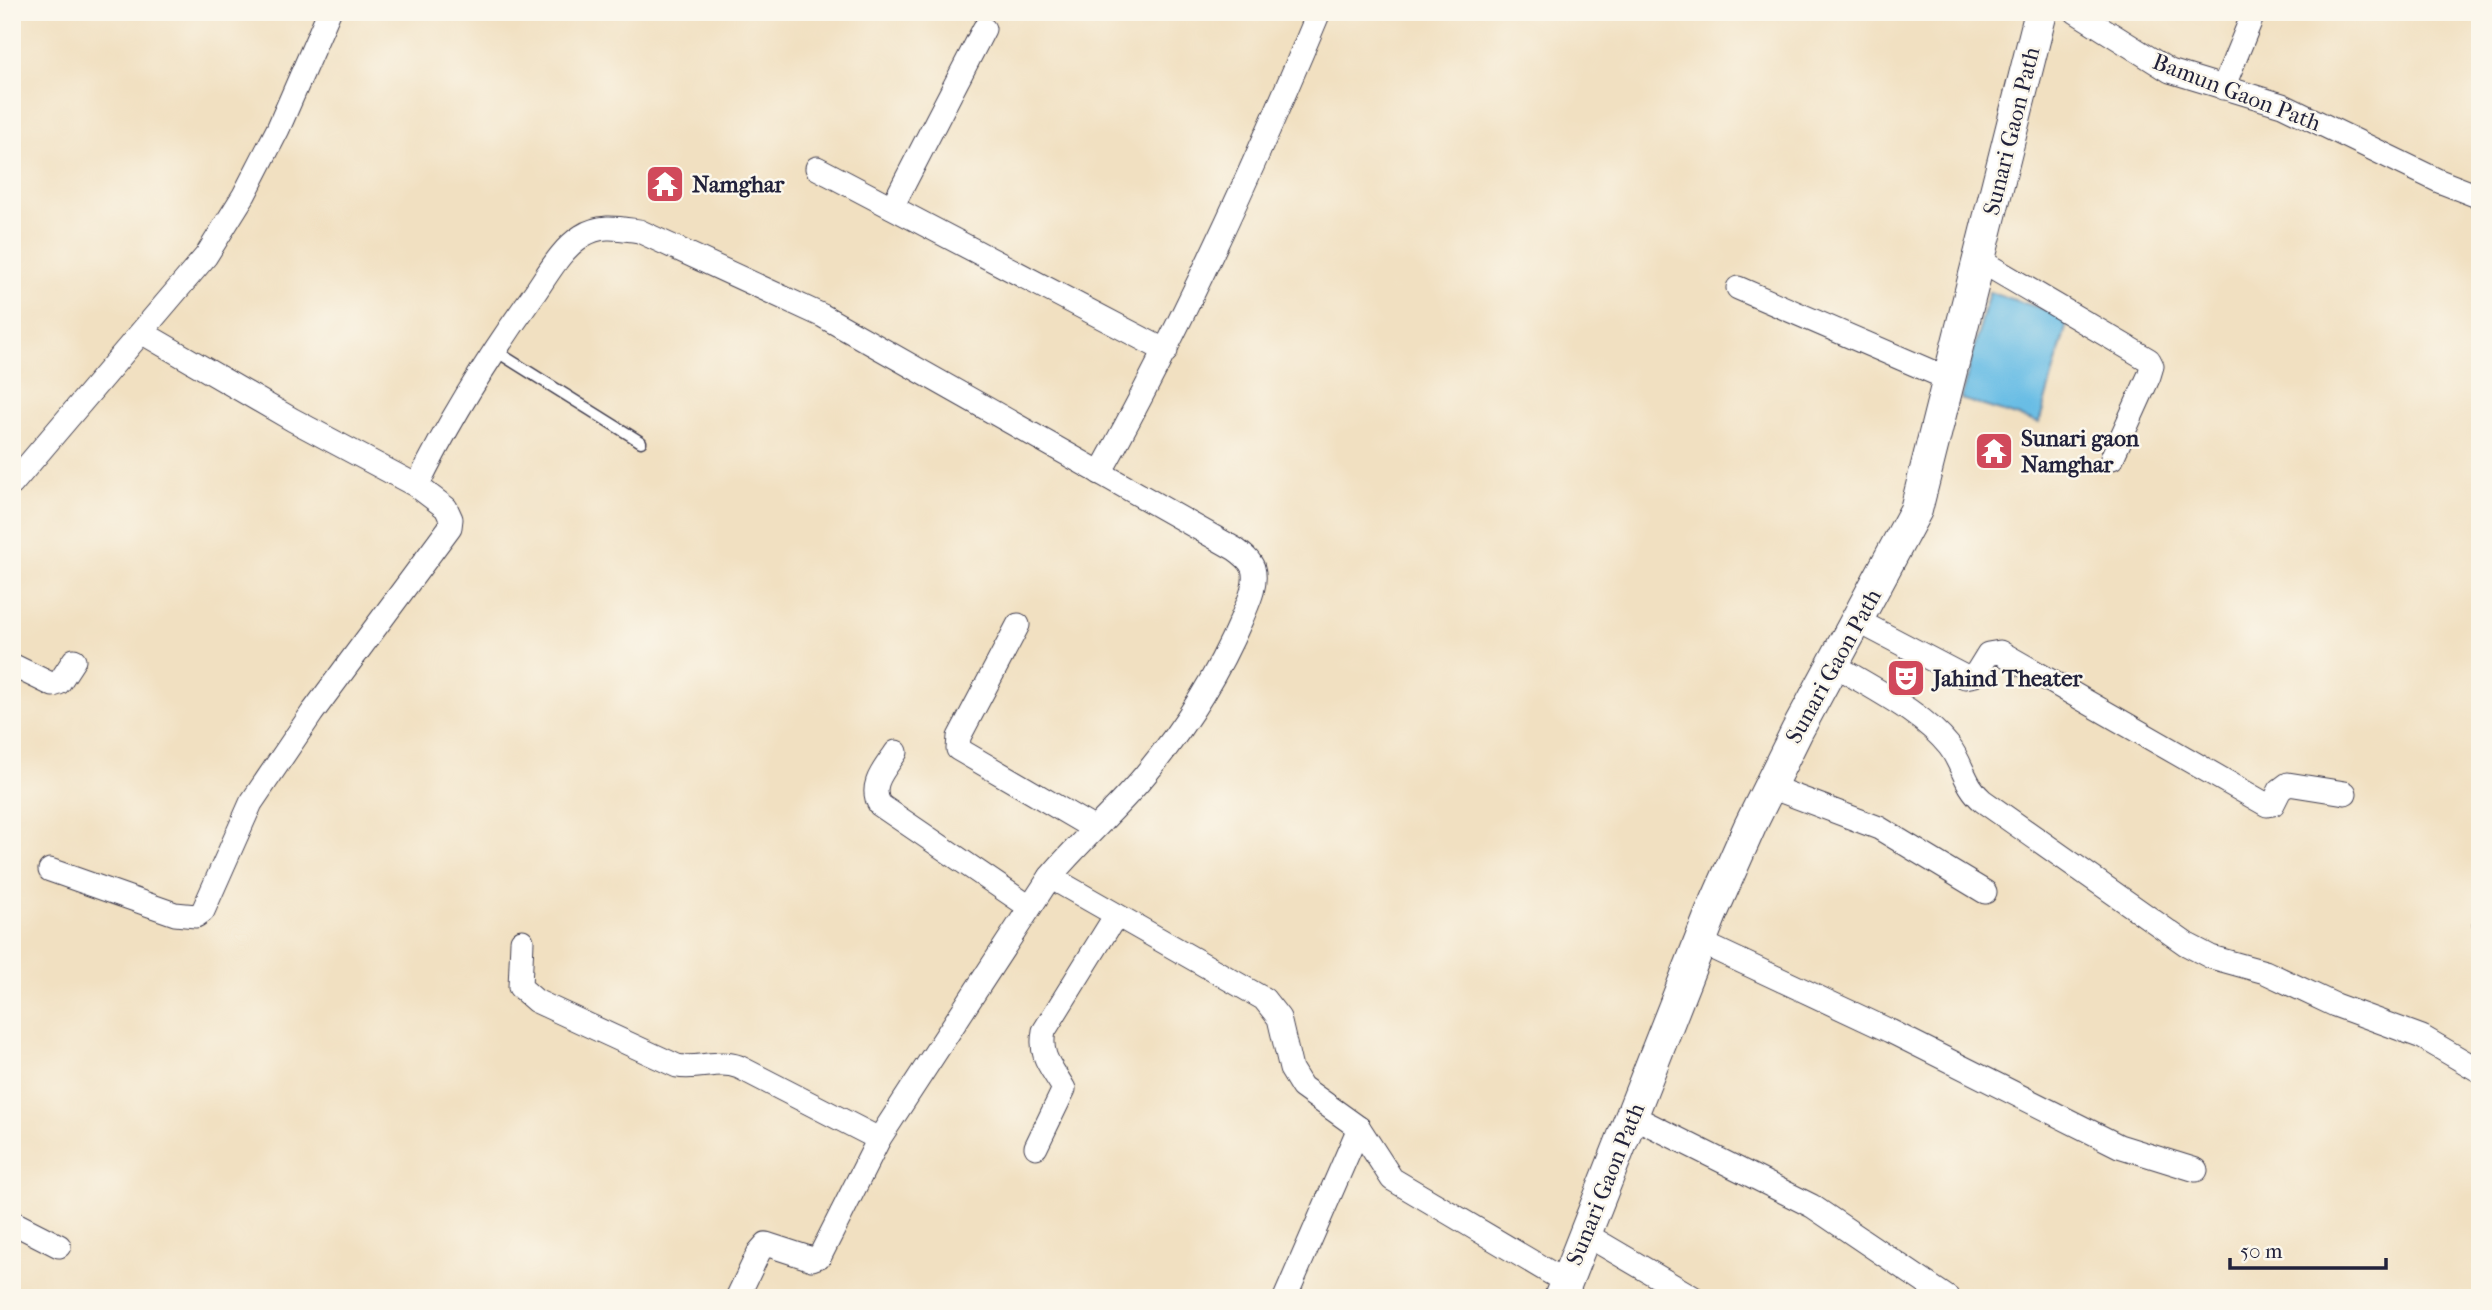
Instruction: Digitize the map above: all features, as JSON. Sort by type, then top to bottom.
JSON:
[{"type":"street","points":[[12,484],[206,256],[244,195],[300,81],[329,12]]},
{"type":"street","points":[[1100,473],[1166,351],[1214,254],[1320,12]]},
{"type":"street","name":"Sunari Gaon Path","points":[[1563,1290],[1700,942],[1768,786],[1916,510],[1951,380],[2041,12]]},
{"type":"street","name":"Bamun Gaon Path","points":[[2077,12],[2170,71],[2291,109],[2439,181],[2480,197]]},
{"type":"street","points":[[2223,88],[2254,12]]},
{"type":"street","points":[[892,207],[984,29]]},
{"type":"street","points":[[817,168],[1166,351]]},
{"type":"street","points":[[417,486],[455,413],[494,351],[564,252],[581,236],[599,228],[639,231],[822,316],[922,369],[1245,556],[1253,569],[1253,585],[1225,658],[1181,728],[1143,777],[1093,828],[1028,906],[879,1139],[820,1256],[812,1259],[766,1244],[759,1252],[737,1298]]},
{"type":"street","points":[[1979,260],[2149,360],[2152,366],[2149,376],[2112,458]]},
{"type":"street","points":[[1738,288],[1951,380]]},
{"type":"street","points":[[50,870],[175,914],[196,916],[203,911],[251,803],[312,713],[446,536],[451,519],[446,508],[417,486],[293,420],[143,333]]},
{"type":"street","points":[[1858,621],[1965,677],[1975,675],[1988,654],[2000,652],[2267,805],[2273,804],[2280,790],[2288,785],[2345,793]]},
{"type":"street","points":[[1018,625],[959,737],[958,749],[1093,828]]},
{"type":"street","points":[[12,665],[53,685],[59,683],[74,660]]},
{"type":"street","points":[[1833,664],[1936,732],[1959,760],[1968,786],[1983,801],[2186,944],[2211,957],[2265,972],[2335,1004],[2422,1037],[2480,1071]]},
{"type":"street","points":[[896,752],[875,786],[874,796],[880,805],[1028,906]]},
{"type":"street","points":[[1768,786],[1879,828],[1985,892]]},
{"type":"street","points":[[1050,877],[1264,999],[1279,1018],[1288,1059],[1301,1087],[1359,1128],[1383,1169],[1404,1189],[1563,1290]]},
{"type":"street","points":[[1036,1147],[1063,1095],[1060,1081],[1043,1058],[1041,1046],[1044,1031],[1116,915]]},
{"type":"street","points":[[522,941],[520,987],[537,1001],[677,1066],[690,1069],[727,1063],[739,1067],[879,1139]]},
{"type":"street","points":[[1700,942],[1891,1031],[2107,1141],[2196,1170]]},
{"type":"street","points":[[1632,1116],[1812,1206],[1948,1298]]},
{"type":"street","points":[[1284,1298],[1359,1128]]},
{"type":"street","points":[[12,1222],[59,1246]]},
{"type":"street","points":[[1585,1234],[1694,1298]]},
{"type":"lane","points":[[494,351],[641,442]]},
{"type":"water","points":[[1989,292],[2069,317],[2039,423],[1961,399]]},
{"type":"place","name":"Namghar","points":[[665,184]]},
{"type":"place","name":"Sunari gaon Namghar","points":[[1994,451]]},
{"type":"place","name":"Jahind Theater","points":[[1906,678]]}]
